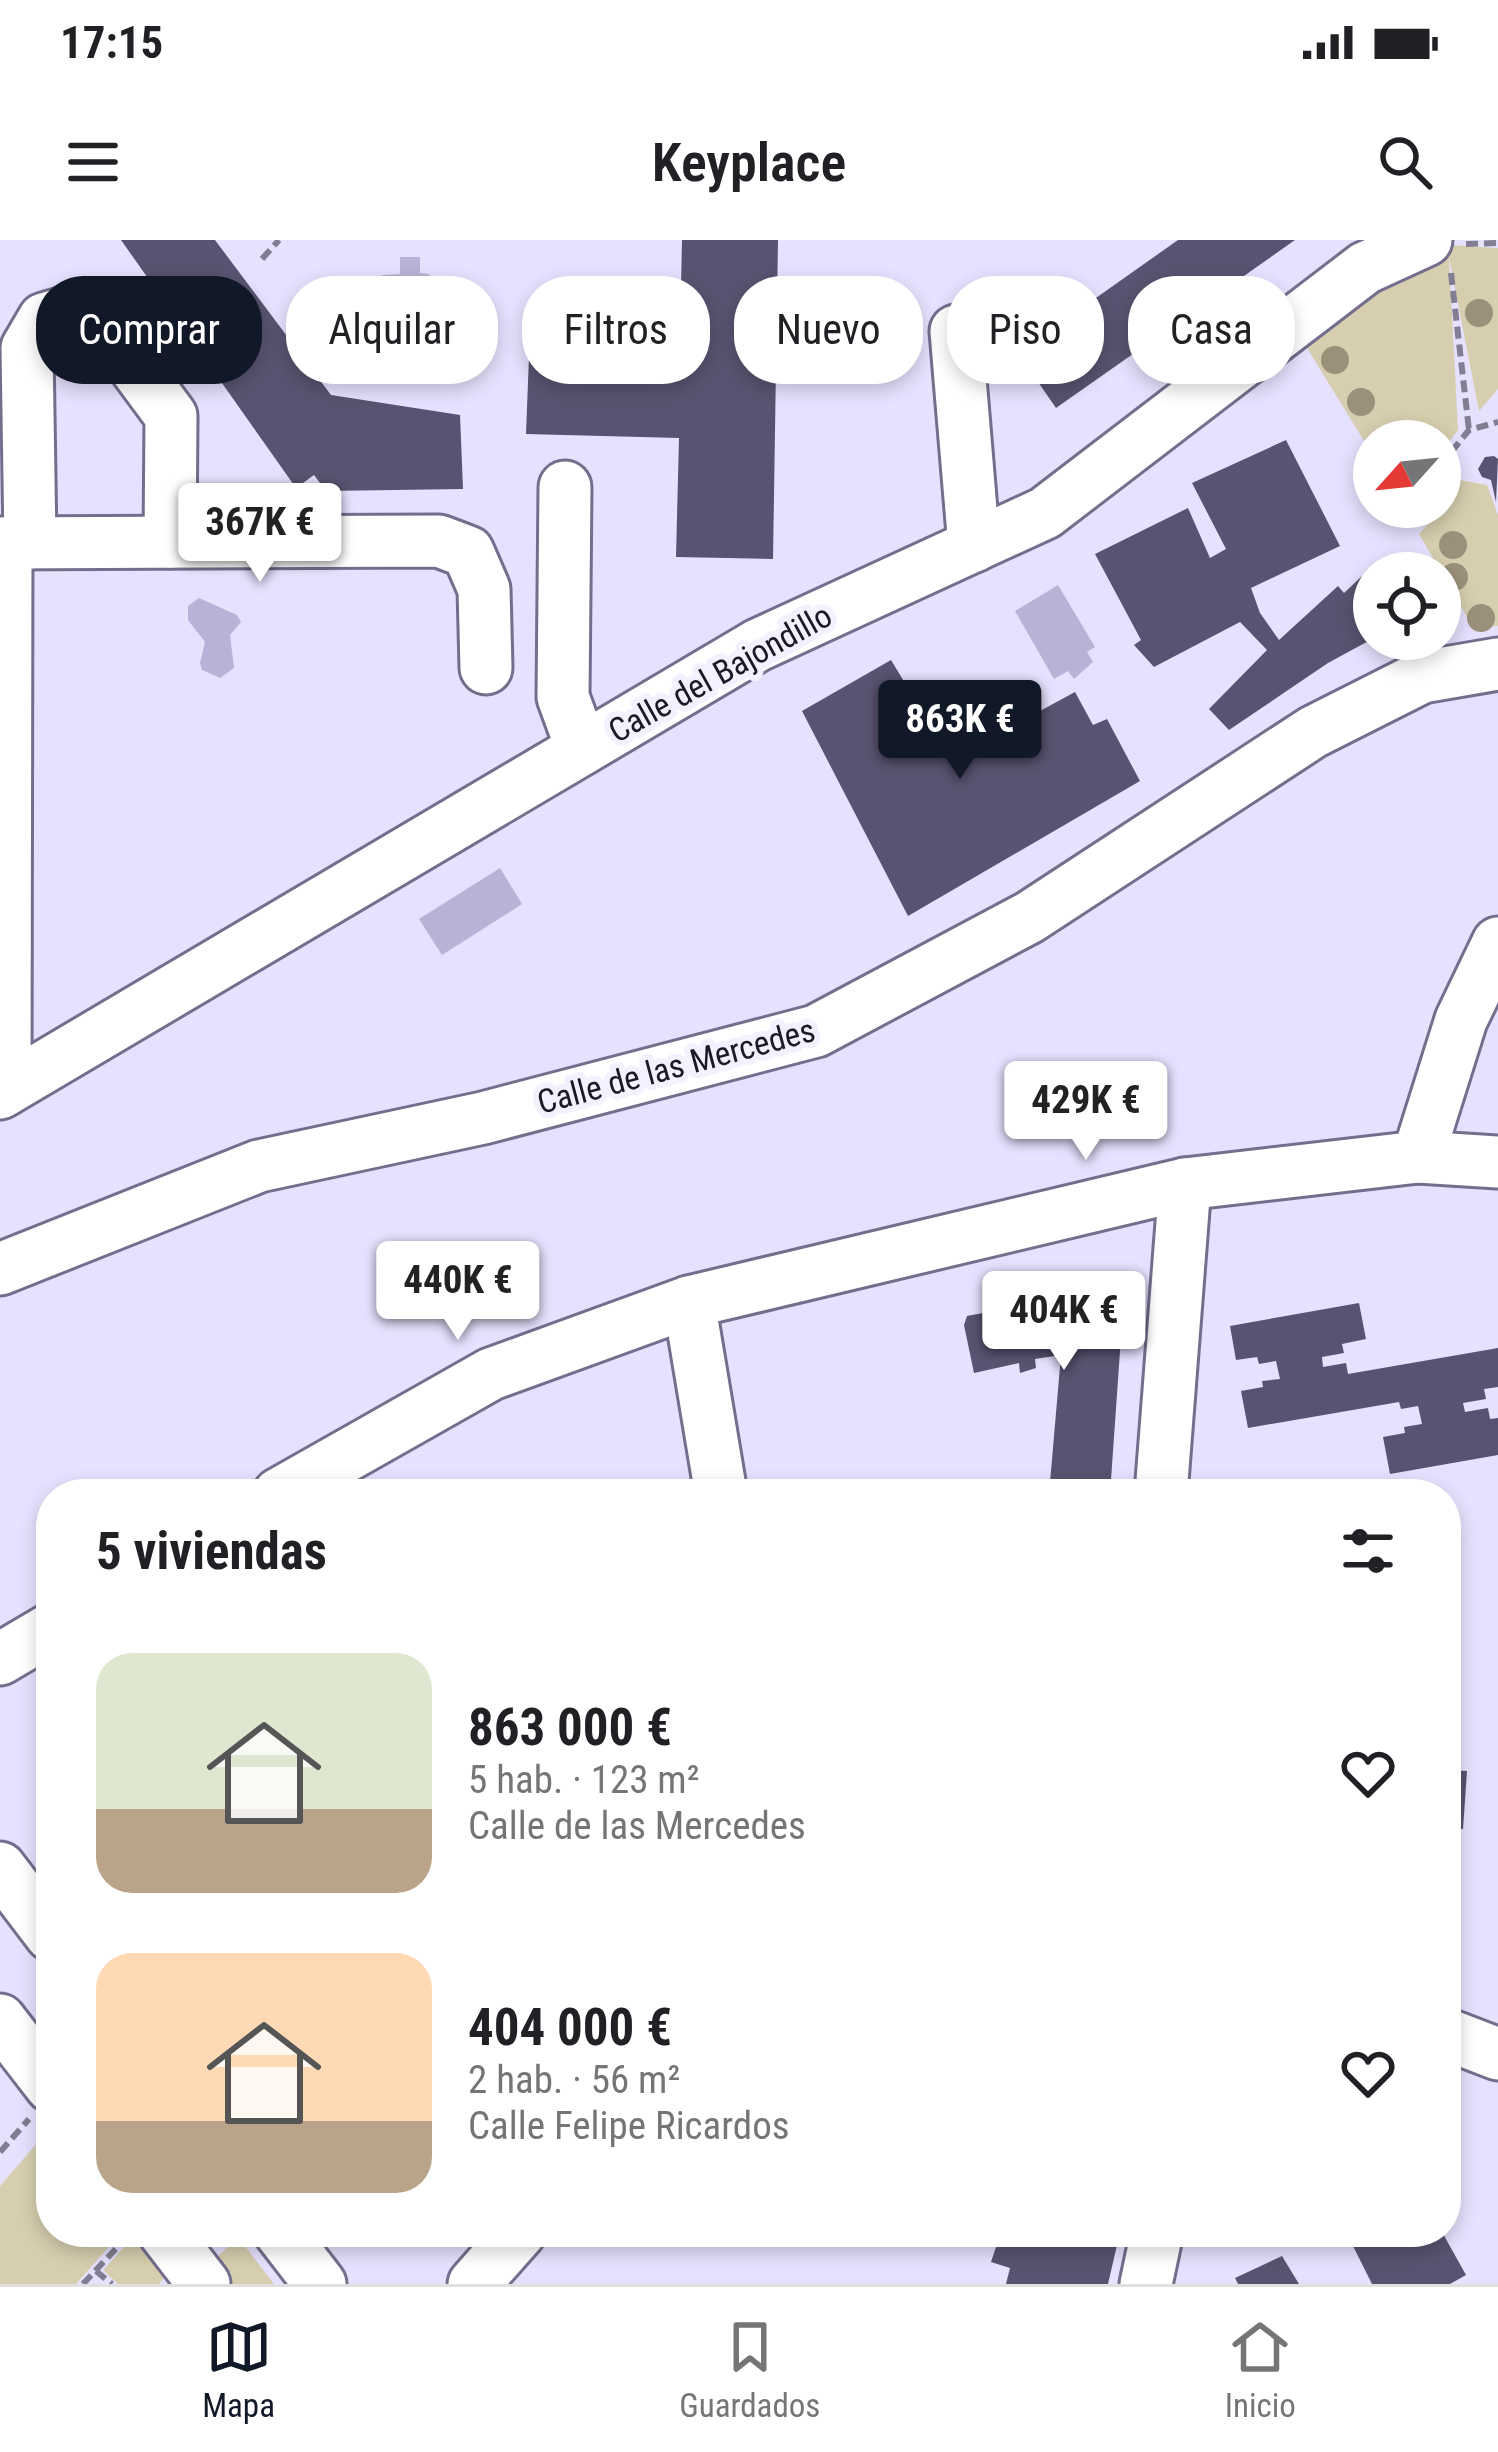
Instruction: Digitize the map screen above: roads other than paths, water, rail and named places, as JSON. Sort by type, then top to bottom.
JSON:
[{"type":"street","name":"Calle del Bajondillo","points":[[3,1091],[758,645],[1045,513],[1365,268],[1438,254]]},
{"type":"street","points":[[3,1091],[12,543],[27,347],[44,320],[80,308],[98,316],[171,416],[170,542]]},
{"type":"street","points":[[960,384],[974,546]]},
{"type":"street","points":[[565,487],[563,697],[582,749]]},
{"type":"street","points":[[12,543],[439,541],[468,552],[484,589],[486,668]]},
{"type":"street","name":"Calle de las Mercedes","points":[[0,1269],[259,1166],[483,1118],[816,1031],[1030,917],[1313,732],[1421,677],[1498,664]]},
{"type":"street","points":[[1418,1157],[1461,1020],[1498,943]]},
{"type":"street","points":[[310,1479],[490,1375],[689,1302],[1185,1184],[1418,1157],[1498,1162]]},
{"type":"street","points":[[1162,1479],[1185,1184]]},
{"type":"street","points":[[689,1302],[718,1479]]},
{"type":"street","points":[[0,1659],[36,1638]]},
{"type":"street","points":[[0,1868],[36,1915]]},
{"type":"street","points":[[0,2020],[36,2067]]},
{"type":"street","points":[[1461,2039],[1498,2054]]},
{"type":"street","points":[[176,2247],[204,2284]]},
{"type":"street","points":[[292,2247],[320,2284]]},
{"type":"street","points":[[473,2284],[506,2247]]},
{"type":"street","points":[[1146,2284],[1154,2247]]}]
